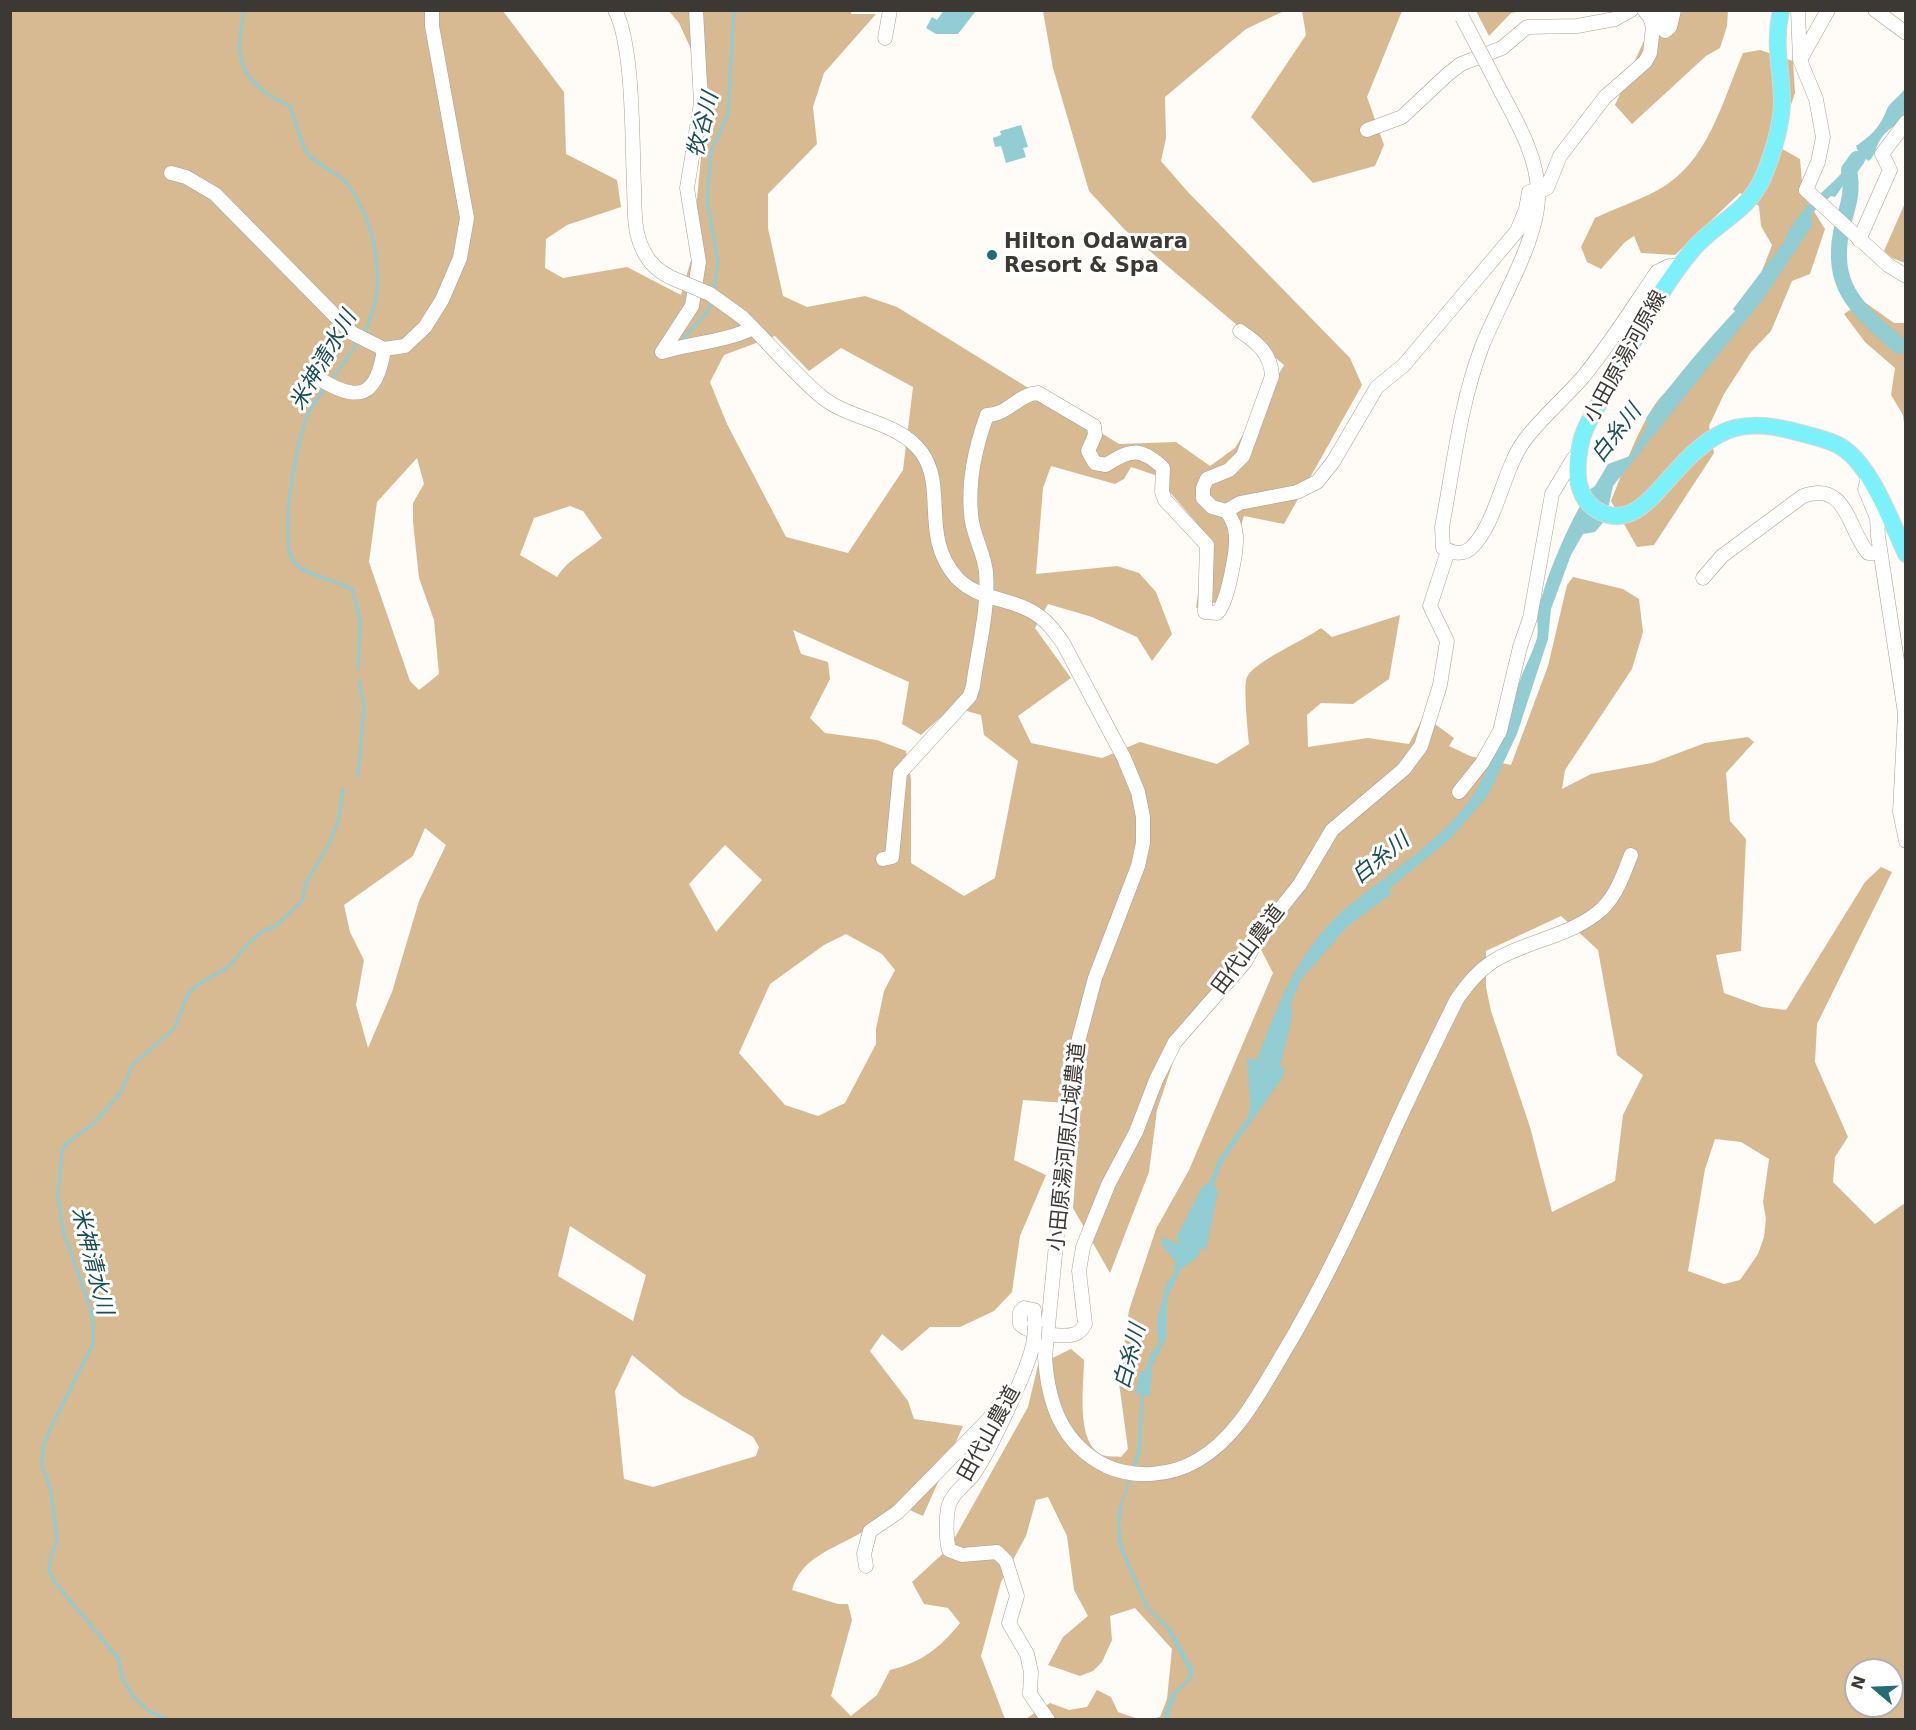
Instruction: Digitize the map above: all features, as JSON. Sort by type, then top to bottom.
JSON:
[{"type":"main road","name":"小田原湯河原線","points":[[1781,10],[1776,54],[1782,104],[1776,138],[1766,172],[1756,194],[1745,206],[1696,246],[1659,296],[1583,435],[1578,457],[1577,477],[1581,490],[1591,506],[1610,516],[1630,514],[1641,508],[1700,448],[1734,428],[1746,426],[1778,428],[1836,444],[1850,452],[1868,477],[1905,554]]},
{"type":"street","points":[[171,173],[186,177],[215,194],[343,323],[365,342],[384,349],[405,346],[425,327],[454,275],[465,242],[467,218],[464,190],[432,26],[432,10]]},
{"type":"street","name":"小田原湯河原広域農道","points":[[615,10],[624,36],[629,84],[635,223],[643,250],[650,261],[672,278],[710,294],[742,317],[822,397],[853,416],[902,435],[922,453],[932,480],[935,529],[942,556],[960,580],[974,592],[1038,614],[1057,635],[1124,758],[1138,792],[1143,817],[1143,843],[1138,866],[1095,978],[1079,1038],[1039,1333],[1053,1410],[1071,1440],[1084,1452],[1110,1467],[1138,1474],[1162,1473],[1200,1459],[1226,1437],[1251,1407],[1316,1299],[1346,1241],[1456,999],[1473,978],[1492,962],[1590,918],[1614,893],[1631,855]]},
{"type":"street","points":[[696,10],[701,103],[687,188],[699,262],[692,306],[662,352],[687,344],[704,343],[753,328]]},
{"type":"street","points":[[885,38],[890,10]]},
{"type":"street","points":[[1367,130],[1402,117],[1461,64],[1502,48],[1527,27],[1577,26],[1615,18],[1631,10]]},
{"type":"street","points":[[1226,511],[1240,503],[1298,492],[1317,482],[1333,462],[1377,387],[1404,365],[1504,248],[1522,220],[1529,192],[1547,188],[1560,156],[1605,97],[1646,62],[1650,53],[1653,27],[1650,17],[1644,10]]},
{"type":"street","points":[[1658,10],[1665,31],[1670,27],[1674,10]]},
{"type":"street","points":[[1798,10],[1800,60],[1816,99],[1823,137],[1818,162],[1806,190],[1888,266],[1905,276]]},
{"type":"street","points":[[1800,60],[1828,10]]},
{"type":"street","points":[[1875,10],[1905,33]]},
{"type":"street","points":[[1460,14],[1532,156],[1538,190],[1532,232],[1480,349],[1470,384],[1440,536],[1443,548],[1448,551],[1466,552],[1474,545],[1497,501],[1514,457],[1524,440],[1584,375],[1657,272],[1669,266],[1680,266]]},
{"type":"street","points":[[1857,238],[1863,234],[1875,200],[1886,183],[1890,170],[1882,154],[1905,122]]},
{"type":"street","points":[[883,859],[892,857],[900,773],[969,696],[986,596],[983,555],[970,516],[977,444],[987,415],[1001,413],[1027,393],[1038,393],[1094,426],[1095,435],[1088,451],[1095,463],[1106,465],[1126,452],[1133,451],[1162,468],[1162,492],[1165,500],[1207,545],[1205,612],[1222,610],[1237,539],[1233,519],[1226,511],[1212,507],[1203,498],[1203,488],[1207,480],[1228,470],[1243,456],[1272,376],[1271,364],[1265,351],[1240,331]]},
{"type":"street","points":[[320,379],[343,391],[356,394],[373,385],[382,364],[384,349]]},
{"type":"street","points":[[1459,792],[1482,763],[1500,731],[1520,647],[1530,618],[1552,494],[1573,459],[1578,457]]},
{"type":"street","points":[[1868,477],[1865,489],[1877,518],[1905,713],[1900,812],[1905,841]]},
{"type":"street","points":[[1703,578],[1722,556],[1803,496],[1811,494],[1832,497],[1840,502],[1846,509],[1860,543],[1868,553],[1874,553],[1880,549]]},
{"type":"street","name":"田代山農道","points":[[1047,1719],[1030,1694],[1027,1654],[1009,1623],[1017,1596],[1006,1561],[997,1552],[962,1555],[950,1550],[948,1509],[951,1501],[973,1474],[1033,1352],[1039,1333],[1076,1334],[1085,1324],[1079,1271],[1083,1247],[1109,1183],[1136,1132],[1156,1080],[1175,1042],[1245,962],[1261,933],[1300,884],[1332,830],[1404,769],[1421,746],[1440,685],[1446,654],[1447,641],[1444,630],[1430,606],[1448,551]]},
{"type":"street","points":[[866,1566],[864,1554],[870,1530],[898,1512],[989,1419],[1017,1377],[1024,1371]]},
{"type":"shaded area","points":[[851,10],[851,14],[876,14],[824,73],[813,107],[817,144],[768,194],[768,228],[783,296],[807,307],[865,296],[897,307],[1119,444],[1176,442],[1210,466],[1235,448],[1284,365],[1125,230],[1089,191],[1053,68],[1043,11],[1284,11],[1246,29],[1165,97],[1166,138],[1161,161],[1187,191],[1350,358],[1362,385],[1284,524],[1244,516],[1217,602],[1196,608],[1206,534],[1155,475],[1131,467],[1124,479],[1115,484],[1051,466],[1043,488],[1036,574],[1117,566],[1139,573],[1156,592],[1172,634],[1152,661],[1137,637],[1092,617],[1048,604],[1035,628],[1071,678],[1018,716],[1031,743],[1102,758],[1140,742],[1217,764],[1249,744],[1246,682],[1247,677],[1259,664],[1321,628],[1332,637],[1400,615],[1389,679],[1353,704],[1321,703],[1307,715],[1308,747],[1368,738],[1409,744],[1424,716],[1454,738],[1449,746],[1470,756],[1511,765],[1548,666],[1567,585],[1573,577],[1623,589],[1639,599],[1643,632],[1632,669],[1565,770],[1562,789],[1591,774],[1652,763],[1705,743],[1748,737],[1754,742],[1726,773],[1730,821],[1746,839],[1741,951],[1716,955],[1724,993],[1762,1007],[1786,1010],[1865,882],[1881,867],[1892,872],[1817,1024],[1815,1062],[1848,1137],[1835,1157],[1833,1182],[1875,1224],[1905,1203],[1905,1719],[1151,1719],[1160,1717],[1167,1699],[1172,1649],[1135,1608],[1110,1616],[1112,1640],[1102,1662],[1093,1671],[1080,1676],[1048,1665],[1063,1637],[1088,1616],[1074,1590],[1067,1536],[1048,1497],[1036,1500],[1026,1536],[1001,1582],[981,1656],[1005,1719],[11,1720],[11,11],[503,11],[564,92],[566,154],[617,180],[621,207],[567,225],[546,239],[545,268],[563,278],[627,267],[681,295],[691,260],[708,86],[679,23],[669,11]],"holes":[[[775,336],[809,371],[841,348],[913,387],[903,470],[848,553],[786,537],[727,424],[710,382],[724,355]],[[417,458],[424,484],[413,503],[413,522],[419,578],[434,620],[439,674],[419,690],[410,681],[369,562],[377,502]],[[570,506],[583,511],[602,538],[572,560],[557,577],[520,555],[534,518]],[[793,630],[909,682],[902,724],[921,735],[952,707],[981,715],[984,735],[1018,761],[995,878],[964,896],[911,863],[911,779],[906,751],[877,740],[825,733],[810,718],[830,679],[828,662],[801,654]],[[425,828],[446,845],[419,901],[392,992],[368,1048],[356,1005],[364,960],[350,932],[344,905],[413,856]],[[725,845],[762,880],[716,932],[689,884]],[[1561,916],[1598,950],[1617,1055],[1643,1075],[1623,1115],[1615,1181],[1552,1212],[1530,1127],[1491,1011],[1486,987],[1486,951]],[[1252,932],[1273,973],[1189,1170],[1156,1229],[1129,1310],[1119,1383],[1128,1449],[1121,1457],[1104,1456],[1093,1448],[1088,1438],[1083,1412],[1084,1360],[1071,1349],[1038,1365],[1028,1407],[949,1548],[912,1582],[924,1604],[948,1608],[960,1623],[930,1653],[890,1670],[877,1695],[851,1716],[831,1696],[852,1620],[848,1604],[838,1604],[792,1590],[797,1578],[813,1560],[867,1529],[896,1504],[923,1516],[963,1426],[914,1419],[908,1401],[870,1351],[882,1334],[902,1351],[930,1327],[960,1327],[994,1311],[1012,1292],[1020,1236],[1046,1175],[1014,1160],[1023,1100],[1081,1104],[1073,1208],[1110,1273],[1149,1172],[1157,1110],[1184,1030]],[[846,934],[882,954],[895,970],[884,991],[876,1029],[876,1044],[845,1103],[818,1116],[785,1105],[739,1053],[770,984],[824,945]],[[1715,1139],[1741,1142],[1769,1159],[1763,1202],[1766,1219],[1764,1237],[1758,1254],[1740,1280],[1724,1284],[1688,1271],[1705,1169]],[[570,1226],[646,1275],[633,1321],[558,1276]],[[632,1355],[682,1396],[753,1437],[759,1447],[756,1456],[653,1487],[624,1479],[615,1391]]]},
{"type":"shaded area","points":[[1302,11],[1402,11],[1367,97],[1384,145],[1375,166],[1313,183],[1251,117],[1306,35]]},
{"type":"shaded area","points":[[1476,11],[1521,11],[1511,13],[1489,36]]},
{"type":"shaded area","points":[[1651,11],[1728,11],[1727,26],[1720,48],[1706,56],[1632,124],[1615,105],[1655,16]]},
{"type":"shaded area","points":[[1760,50],[1793,61],[1795,93],[1777,146],[1800,159],[1803,194],[1825,229],[1810,274],[1792,281],[1771,331],[1751,352],[1724,394],[1709,426],[1714,453],[1654,545],[1637,547],[1611,501],[1634,443],[1658,401],[1672,385],[1713,348],[1732,325],[1755,286],[1772,245],[1761,226],[1759,206],[1740,193],[1675,255],[1641,253],[1634,236],[1625,242],[1601,269],[1587,262],[1581,247],[1595,218],[1658,190],[1689,164],[1711,130],[1743,53]]},
{"type":"shaded area","points":[[1905,203],[1905,263],[1892,258],[1884,251]]},
{"type":"shaded area","points":[[1863,301],[1894,323],[1905,323],[1905,432],[1903,415],[1891,395],[1895,368],[1865,342],[1844,314]]},
{"type":"shaded area","points":[[1097,1690],[1111,1697],[1118,1712],[1138,1719],[1024,1720],[1050,1703],[1069,1710],[1087,1707]]},
{"type":"water","points":[[944,10],[975,12],[958,34],[936,34],[926,28],[932,17],[937,20]]},
{"type":"water","points":[[1905,88],[1906,118],[1885,133],[1869,161],[1866,159],[1856,167],[1835,197],[1831,196],[1812,213],[1812,226],[1763,299],[1613,486],[1606,519],[1595,532],[1583,534],[1571,555],[1551,609],[1548,639],[1517,734],[1488,795],[1450,839],[1390,888],[1391,894],[1348,926],[1301,979],[1291,1003],[1292,1017],[1280,1067],[1285,1069],[1281,1080],[1223,1161],[1214,1185],[1218,1192],[1206,1250],[1200,1248],[1199,1256],[1181,1269],[1167,1298],[1166,1339],[1152,1366],[1150,1396],[1144,1395],[1141,1453],[1123,1502],[1120,1524],[1122,1545],[1148,1606],[1172,1630],[1194,1671],[1190,1682],[1176,1694],[1168,1719],[1163,1719],[1171,1694],[1187,1681],[1189,1671],[1167,1629],[1145,1607],[1118,1544],[1117,1515],[1137,1453],[1141,1395],[1135,1393],[1141,1372],[1146,1369],[1151,1353],[1159,1344],[1157,1321],[1166,1284],[1175,1272],[1175,1261],[1161,1244],[1163,1237],[1178,1244],[1179,1240],[1176,1238],[1202,1187],[1210,1182],[1218,1160],[1248,1117],[1250,1106],[1247,1058],[1257,1060],[1291,979],[1315,941],[1345,909],[1416,854],[1451,823],[1477,789],[1496,749],[1538,635],[1538,611],[1553,564],[1566,533],[1589,490],[1595,486],[1608,464],[1630,456],[1647,426],[1646,418],[1689,363],[1735,311],[1733,309],[1784,242],[1799,216],[1850,164],[1858,151],[1856,146],[1875,130],[1888,107]]},
{"type":"water","points":[[1021,125],[1028,147],[1023,148],[1026,157],[1006,163],[1001,146],[995,147],[993,138],[1001,135],[1000,131]]},
{"type":"waterway","name":"米神清水川","points":[[243,10],[240,48],[246,72],[265,92],[290,106],[305,150],[344,180],[358,201],[366,219],[376,258],[377,278],[376,298],[363,334]]},
{"type":"waterway","name":"牧谷川","points":[[714,291],[718,261],[707,201],[711,152],[728,114],[734,10]]},
{"type":"waterway","points":[[1857,159],[1849,170],[1850,195],[1841,233],[1840,270],[1844,285],[1861,310],[1898,345],[1906,346]]},
{"type":"waterway","name":"牧谷川","points":[[681,342],[708,311],[711,300]]},
{"type":"waterway","name":"米神清水川","points":[[331,381],[358,342]]},
{"type":"waterway","name":"米神清水川","points":[[327,386],[309,413],[298,447],[290,491],[288,534],[294,562],[313,574],[352,589],[360,620],[358,669]]},
{"type":"waterway","name":"米神清水川","points":[[358,776],[364,707],[359,680]]},
{"type":"waterway","name":"米神清水川","points":[[169,1720],[150,1712],[133,1696],[122,1678],[119,1659],[56,1584],[49,1571],[51,1556],[57,1541],[51,1490],[42,1466],[43,1448],[50,1429],[93,1344],[90,1307],[63,1231],[58,1196],[62,1151],[66,1144],[92,1125],[121,1092],[131,1067],[175,1027],[187,996],[196,986],[228,967],[250,942],[263,931],[274,927],[302,901],[306,883],[329,844],[339,819],[343,789]]},
{"type":"place","name":"Hilton Odawara Resort & Spa","points":[[992,255]]},
{"type":"water label","name":"白糸川","points":[[1617,434]]},
{"type":"water label","name":"白糸川","points":[[1381,859]]},
{"type":"water label","name":"白糸川","points":[[1131,1357]]}]
